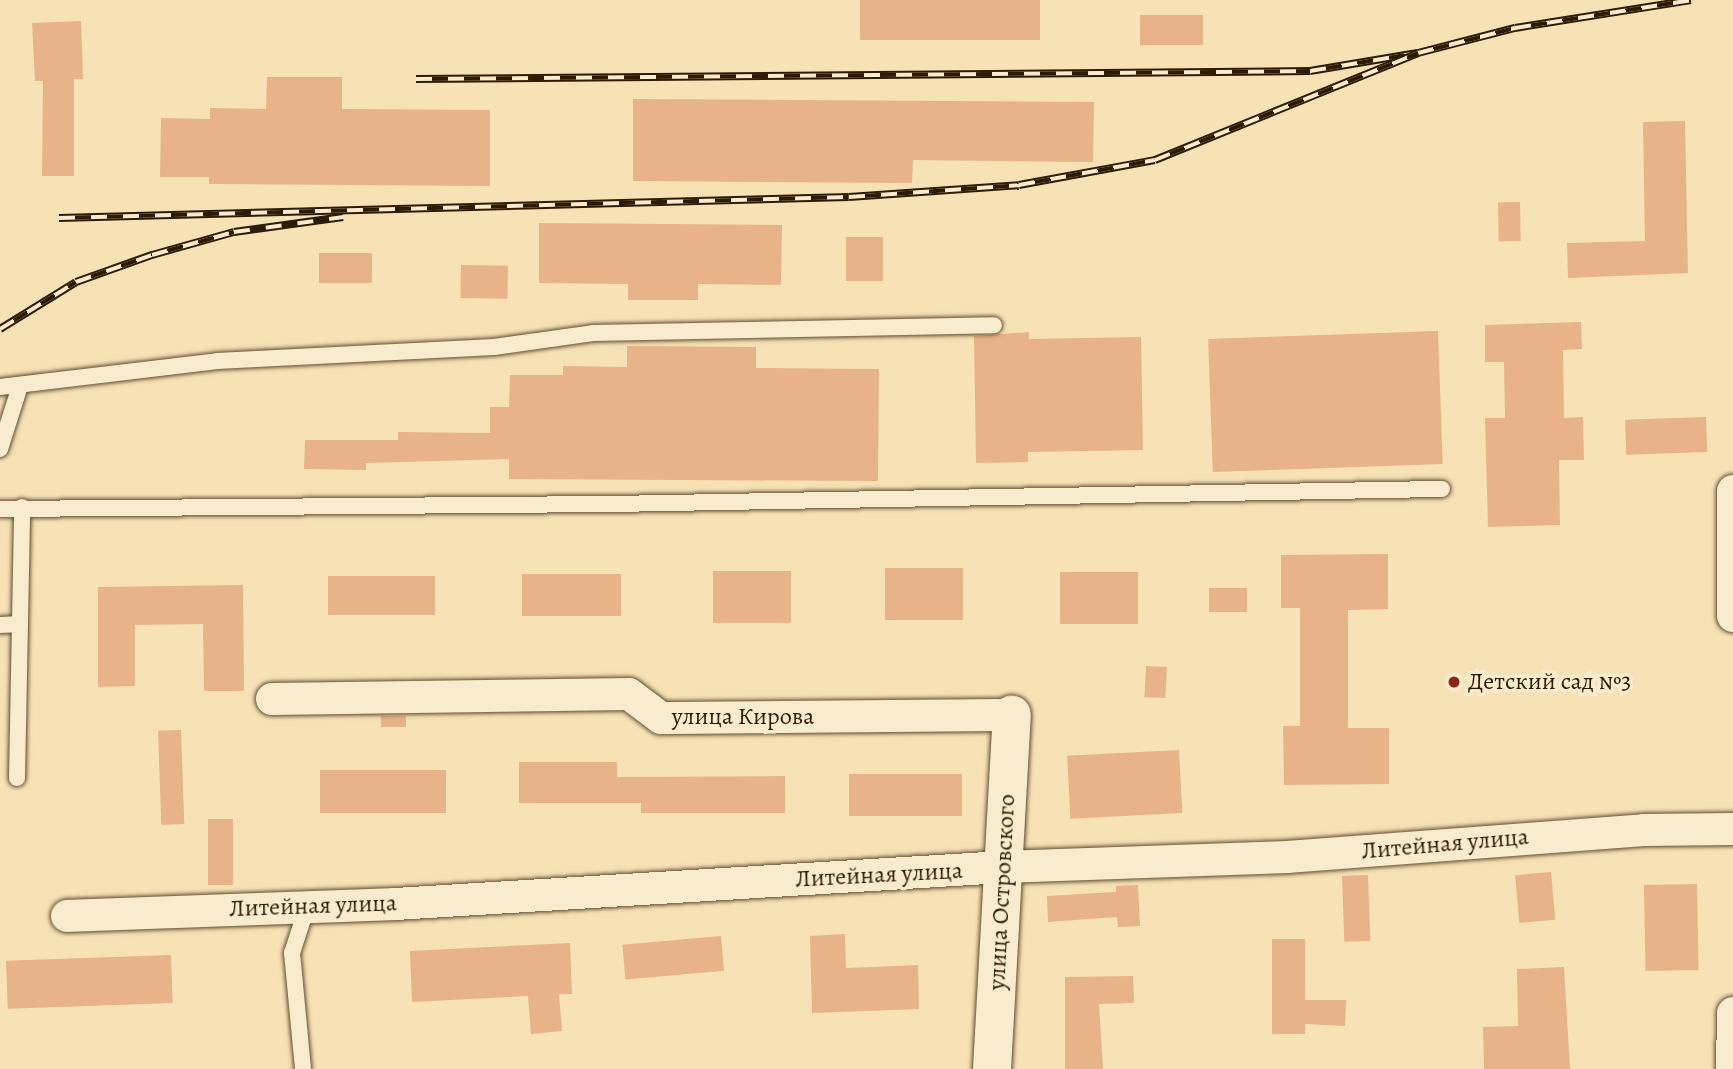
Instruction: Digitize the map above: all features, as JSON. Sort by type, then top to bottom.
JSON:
[{"type":"street","points":[[1732,491],[1733,616]]},
{"type":"street","name":"улица Кирова","points":[[272,699],[629,694],[661,718],[1012,715]]},
{"type":"street","name":"улица Островского","points":[[992,1069],[1012,715]]},
{"type":"street","name":"Литейная улица","points":[[67,916],[307,907],[1004,867],[1287,857],[1533,836],[1733,828]]},
{"type":"street","points":[[1732,1069],[1733,1013]]},
{"type":"lane","points":[[0,387],[20,387],[217,361],[494,347],[593,333],[994,325]]},
{"type":"lane","points":[[0,449],[20,387]]},
{"type":"lane","points":[[0,509],[640,504],[1442,489]]},
{"type":"lane","points":[[17,778],[22,507]]},
{"type":"lane","points":[[0,625],[20,624]]},
{"type":"lane","points":[[303,1069],[292,954],[307,907]]},
{"type":"building","points":[[860,0],[1040,0],[1040,40],[860,40]]},
{"type":"building","points":[[1140,15],[1203,15],[1203,45],[1140,45]]},
{"type":"building","points":[[81,21],[83,79],[74,79],[74,176],[42,176],[43,81],[35,81],[32,23]]},
{"type":"building","points":[[267,77],[342,77],[342,109],[490,110],[490,186],[209,184],[209,177],[160,177],[161,118],[210,119],[210,108],[266,109]]},
{"type":"building","points":[[633,99],[1094,102],[1093,162],[913,160],[912,183],[633,181]]},
{"type":"building","points":[[1685,121],[1688,273],[1568,278],[1567,243],[1645,241],[1643,122]]},
{"type":"building","points":[[1498,202],[1520,202],[1521,241],[1499,241]]},
{"type":"building","points":[[539,223],[782,225],[781,285],[698,284],[698,300],[628,300],[628,284],[539,283]]},
{"type":"building","points":[[846,237],[883,237],[883,281],[846,281]]},
{"type":"building","points":[[319,253],[372,253],[372,283],[319,283]]},
{"type":"building","points":[[461,265],[508,266],[507,299],[460,298]]},
{"type":"building","points":[[1581,322],[1582,349],[1563,350],[1564,418],[1583,417],[1584,460],[1559,460],[1560,525],[1488,527],[1485,418],[1505,418],[1504,362],[1485,362],[1485,325]]},
{"type":"building","points":[[1438,331],[1443,464],[1213,472],[1208,339]]},
{"type":"building","points":[[1029,332],[1029,339],[1141,337],[1143,450],[1028,452],[1028,462],[976,463],[974,336]]},
{"type":"building","points":[[627,346],[756,347],[756,368],[879,369],[878,481],[509,479],[509,459],[366,463],[366,470],[304,469],[305,440],[398,440],[398,432],[490,433],[490,407],[509,407],[510,375],[563,375],[563,366],[627,367]]},
{"type":"building","points":[[1706,417],[1707,452],[1626,455],[1625,420]]},
{"type":"building","points":[[1388,554],[1388,609],[1348,610],[1348,728],[1389,728],[1389,784],[1284,785],[1283,726],[1300,726],[1300,608],[1281,608],[1281,555]]},
{"type":"building","points":[[885,568],[963,568],[963,620],[885,620]]},
{"type":"building","points":[[713,571],[791,571],[791,623],[713,623]]},
{"type":"building","points":[[1060,572],[1138,572],[1138,624],[1060,624]]},
{"type":"building","points":[[522,574],[621,574],[621,616],[522,616]]},
{"type":"building","points":[[328,576],[435,576],[435,615],[328,615]]},
{"type":"building","points":[[243,585],[244,691],[204,691],[203,624],[135,625],[135,686],[98,687],[98,587]]},
{"type":"building","points":[[1209,588],[1247,588],[1247,612],[1209,612]]},
{"type":"building","points":[[1146,666],[1167,667],[1165,698],[1144,697]]},
{"type":"building","points":[[381,716],[406,716],[406,727],[381,727]]},
{"type":"building","points":[[181,730],[184,824],[161,825],[158,731]]},
{"type":"building","points":[[1179,750],[1182,813],[1070,819],[1067,756]]},
{"type":"building","points":[[519,762],[617,762],[617,777],[785,776],[785,813],[641,813],[641,803],[519,803]]},
{"type":"building","points":[[320,770],[446,770],[446,813],[320,813]]},
{"type":"building","points":[[849,774],[962,774],[962,816],[849,816]]},
{"type":"building","points":[[208,819],[233,819],[233,885],[208,885]]},
{"type":"building","points":[[1551,872],[1555,920],[1519,923],[1515,875]]},
{"type":"building","points":[[1368,875],[1370,941],[1344,942],[1342,876]]},
{"type":"building","points":[[1697,884],[1699,970],[1646,971],[1644,885]]},
{"type":"building","points":[[1138,885],[1140,926],[1118,927],[1117,917],[1048,922],[1047,896],[1116,892],[1116,886]]},
{"type":"building","points":[[845,934],[846,968],[918,965],[919,1009],[812,1013],[810,936]]},
{"type":"building","points":[[721,936],[724,971],[625,979],[622,945]]},
{"type":"building","points":[[1272,939],[1305,939],[1305,1000],[1346,1000],[1345,1026],[1305,1024],[1305,1034],[1272,1034]]},
{"type":"building","points":[[570,943],[572,994],[559,994],[562,1031],[531,1034],[528,996],[412,1002],[410,951]]},
{"type":"building","points":[[171,955],[173,1003],[8,1009],[6,961]]},
{"type":"building","points":[[1564,967],[1570,1069],[1484,1069],[1483,1027],[1518,1026],[1517,969]]},
{"type":"building","points":[[1133,976],[1134,1003],[1099,1004],[1103,1069],[1065,1069],[1065,977]]},
{"type":"railway","points":[[416,79],[1310,71],[1418,53],[1515,28],[1691,0]]},
{"type":"railway","points":[[59,218],[849,197],[1019,185],[1155,160],[1418,53]]},
{"type":"railway","points":[[0,329],[76,282],[152,255],[234,232],[343,217]]},
{"type":"place","name":"Детский сад №3","points":[[1454,682]]}]
